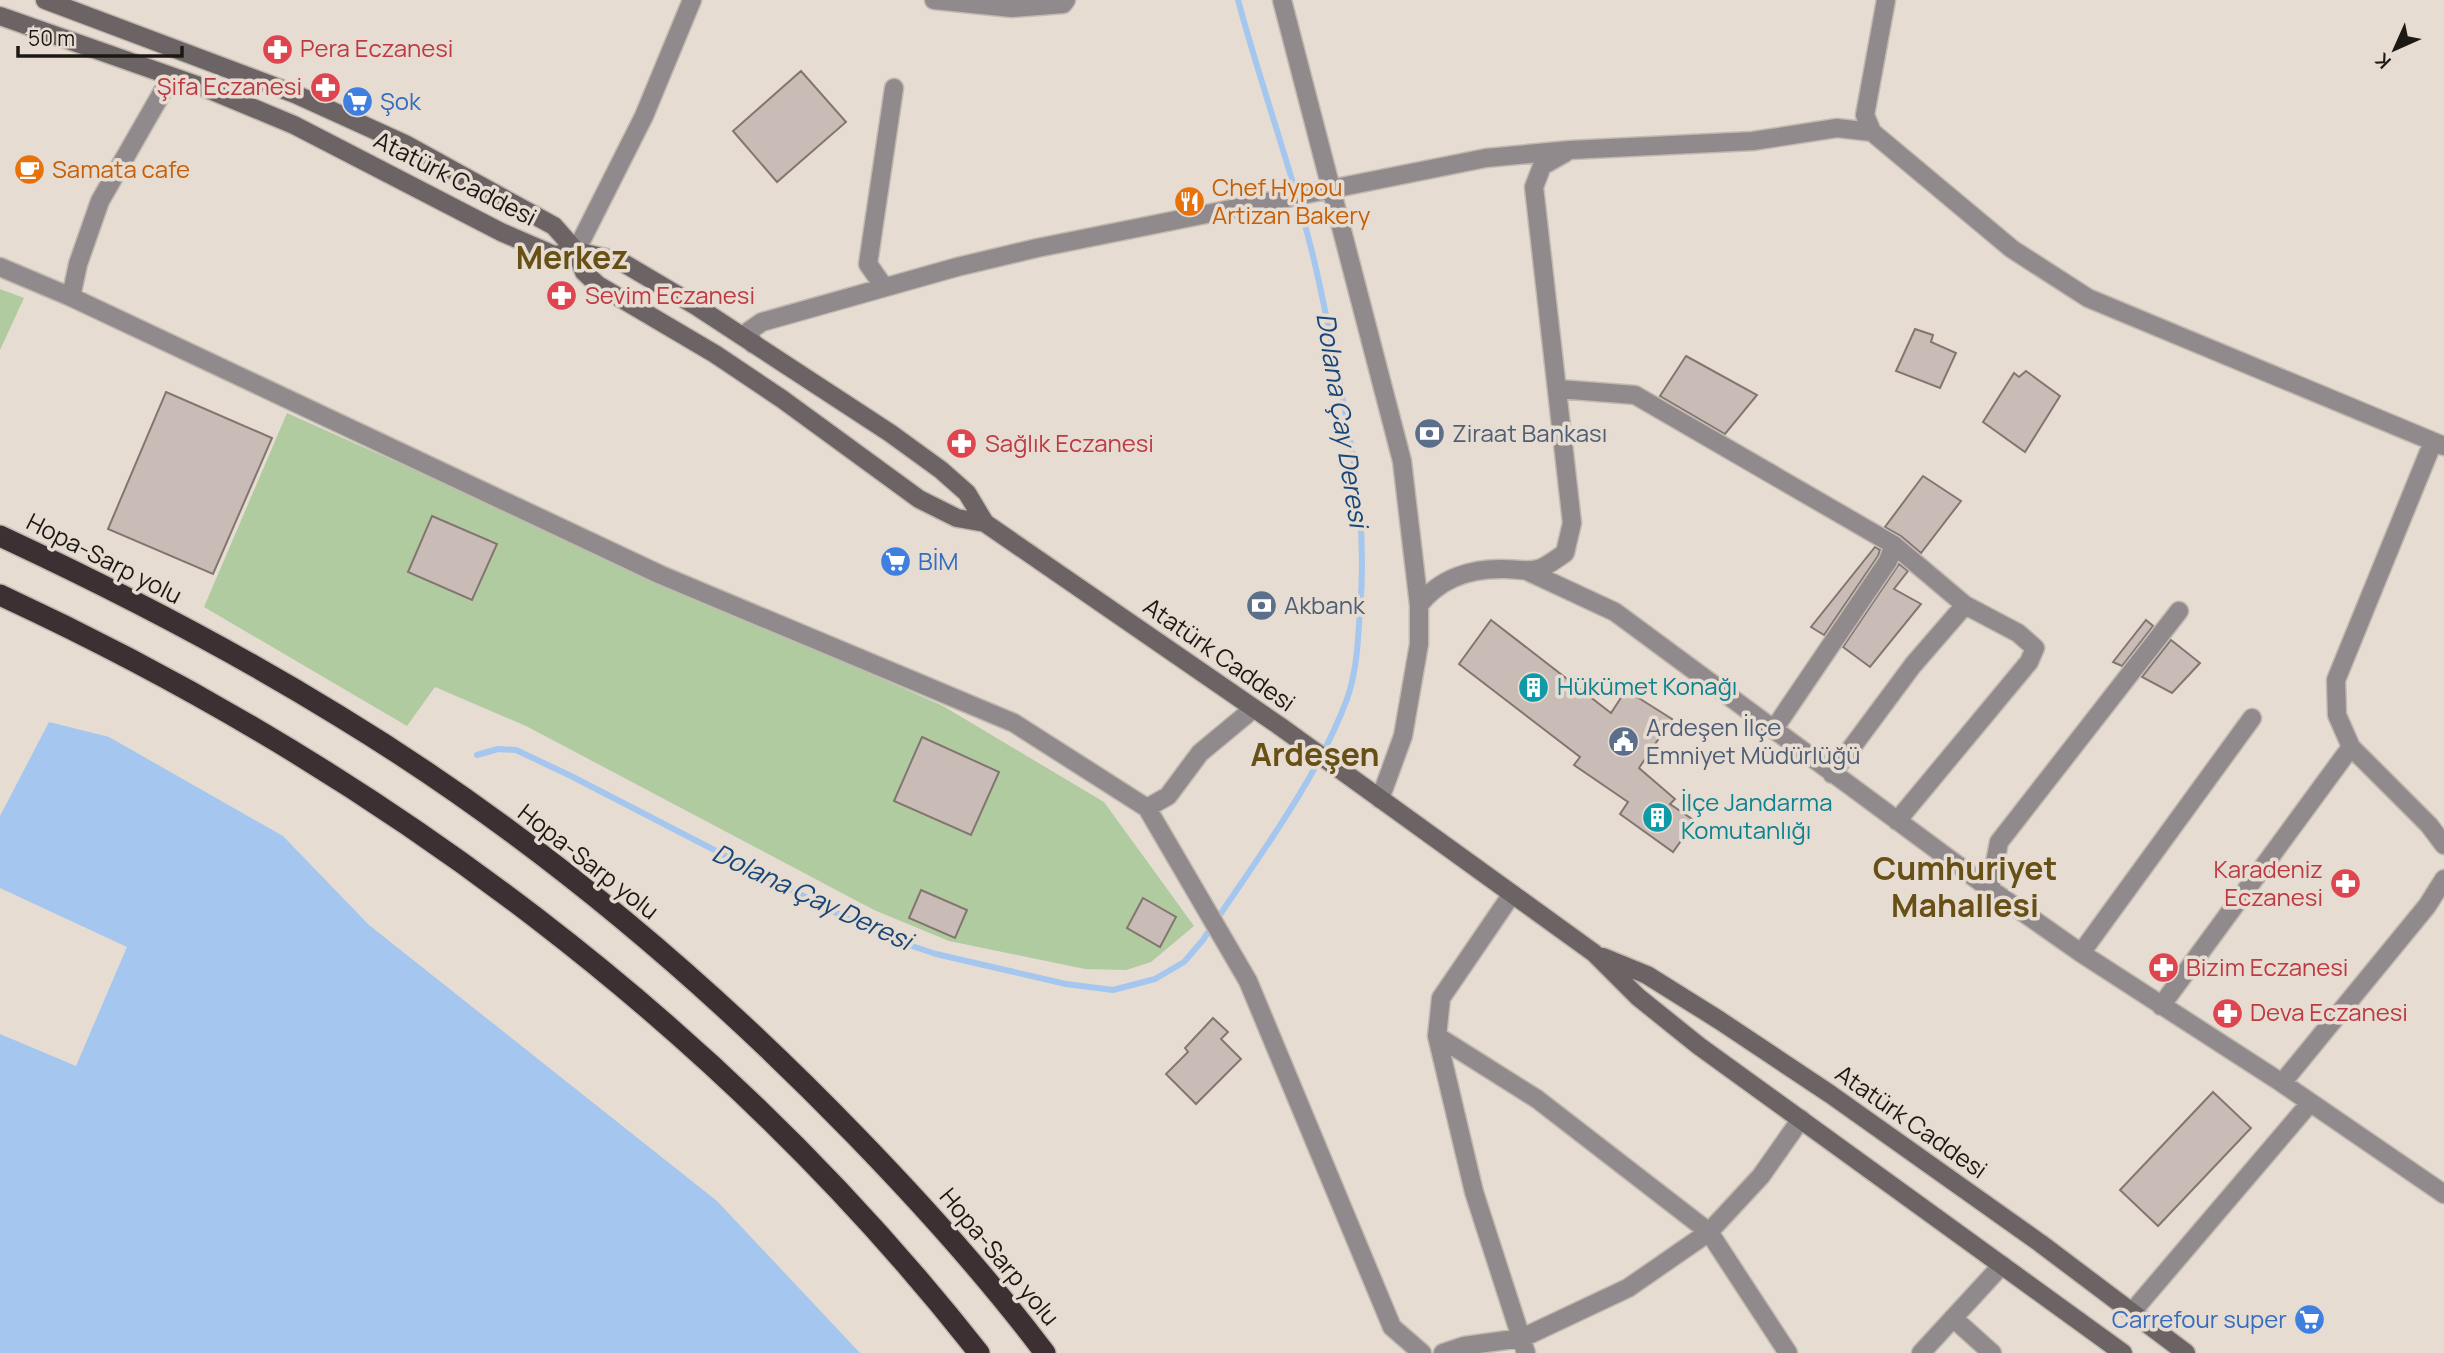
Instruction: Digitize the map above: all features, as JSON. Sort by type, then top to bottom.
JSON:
[{"type":"highway","name":"Hopa-Sarp yolu","points":[[0,536],[82,574],[244,661],[340,717],[452,790],[559,869],[733,1015],[820,1100],[925,1208],[1045,1353]]},
{"type":"highway","points":[[0,595],[79,632],[198,695],[460,859],[531,912],[687,1041],[809,1160],[888,1245],[979,1353]]},
{"type":"main road","name":"Atatürk Caddesi","points":[[45,0],[295,94],[405,144],[554,226],[576,251],[584,272],[598,285],[715,354],[782,399],[919,499],[957,518],[985,523]]},
{"type":"main road","name":"Atatürk Caddesi","points":[[0,16],[171,76],[294,125],[501,232],[554,255],[576,251],[620,261],[696,306],[890,433],[941,470],[967,493],[985,523],[1281,727],[1594,953],[1638,997],[1689,1037],[2123,1353]]},
{"type":"main road","name":"Atatürk Caddesi","points":[[1594,953],[1647,975],[1841,1102],[2040,1243],[2186,1353]]},
{"type":"street","points":[[576,251],[644,116],[692,0]]},
{"type":"street","points":[[934,0],[1012,8],[1063,4],[1066,0]]},
{"type":"street","points":[[1282,0],[1324,191],[1402,461],[1419,605],[1419,644],[1403,736],[1380,799]]},
{"type":"street","points":[[1886,0],[1865,115],[1871,132],[2012,249],[2088,298],[2439,444],[2336,680],[2337,715],[2351,747],[2429,825],[2444,845]]},
{"type":"street","points":[[71,297],[78,264],[100,201],[171,76]]},
{"type":"street","points":[[884,288],[868,264],[894,88]]},
{"type":"street","points":[[752,344],[749,331],[756,324],[957,267],[1037,248],[1486,158],[1570,150],[1753,141],[1837,128],[1871,132]]},
{"type":"street","points":[[1419,605],[1438,585],[1464,573],[1541,569],[1565,552],[1572,523],[1559,389],[1534,187],[1542,166],[1570,150]]},
{"type":"street","points":[[0,267],[71,297],[660,575],[1014,723],[1147,808],[1248,981],[1392,1327],[1422,1353]]},
{"type":"street","points":[[1559,389],[1635,395],[1894,545],[1965,605],[2018,633],[2035,648],[2029,662],[1897,821]]},
{"type":"street","points":[[1774,729],[1888,561],[1894,545]]},
{"type":"street","points":[[1527,571],[1615,612],[1832,774],[2081,954],[2282,1083],[2444,1194]]},
{"type":"street","points":[[1832,774],[1913,665],[1965,605]]},
{"type":"street","points":[[1990,889],[1999,842],[2179,611]]},
{"type":"street","points":[[1147,808],[1168,796],[1200,753],[1253,709]]},
{"type":"street","points":[[2081,954],[2252,718]]},
{"type":"street","points":[[2161,1006],[2351,747]]},
{"type":"street","points":[[2282,1083],[2427,906],[2444,879]]},
{"type":"street","points":[[1512,894],[1441,998],[1437,1036],[1474,1192],[1524,1345]]},
{"type":"street","points":[[1437,1036],[1538,1100],[1709,1232],[1788,1353]]},
{"type":"street","points":[[2132,1312],[2310,1102]]},
{"type":"street","points":[[1443,1353],[1464,1346],[1524,1345],[1628,1288],[1709,1232],[1761,1176],[1801,1119]]},
{"type":"street","points":[[1921,1353],[2001,1265]]},
{"type":"street","points":[[1953,1318],[1992,1353]]},
{"type":"green space","points":[[0,289],[24,298],[0,350]]},
{"type":"green space","points":[[287,413],[943,706],[1104,802],[1194,926],[1151,962],[1126,970],[1085,969],[949,941],[874,910],[526,726],[435,687],[407,726],[204,607]]},
{"type":"water","points":[[49,722],[109,737],[283,836],[369,925],[717,1201],[860,1353],[0,1353],[0,1034],[76,1066],[127,947],[0,888],[0,816]]},
{"type":"building","points":[[801,71],[846,122],[777,182],[733,131]]},
{"type":"building","points":[[1915,329],[1933,335],[1931,342],[1956,353],[1940,388],[1896,371]]},
{"type":"building","points":[[1686,356],[1757,395],[1725,434],[1660,396]]},
{"type":"building","points":[[2026,371],[2060,396],[2025,452],[1983,422],[2014,373],[2019,377]]},
{"type":"building","points":[[166,392],[272,438],[213,574],[108,529]]},
{"type":"building","points":[[1923,476],[1961,501],[1921,553],[1885,527]]},
{"type":"building","points":[[432,516],[497,544],[472,600],[408,572]]},
{"type":"building","points":[[1875,547],[1880,550],[1878,556],[1824,635],[1811,627]]},
{"type":"building","points":[[1899,564],[1908,571],[1894,589],[1921,604],[1870,667],[1843,647]]},
{"type":"building","points":[[1491,620],[1611,713],[1626,690],[1672,719],[1639,768],[1675,799],[1670,804],[1695,821],[1673,852],[1620,814],[1628,802],[1574,765],[1580,757],[1459,664]]},
{"type":"building","points":[[2146,620],[2153,626],[2122,666],[2113,662]]},
{"type":"building","points":[[2171,640],[2200,663],[2172,693],[2142,677]]},
{"type":"building","points":[[922,737],[999,772],[971,835],[894,801]]},
{"type":"building","points":[[921,890],[967,910],[955,938],[909,918]]},
{"type":"building","points":[[1143,898],[1176,917],[1160,947],[1127,928]]},
{"type":"building","points":[[1213,1018],[1228,1032],[1221,1039],[1241,1059],[1196,1104],[1166,1074],[1188,1052],[1185,1048]]},
{"type":"building","points":[[2213,1092],[2251,1128],[2158,1226],[2120,1190]]},
{"type":"waterway","name":"Dolana Çay Deresi","points":[[477,755],[498,749],[516,750],[850,920],[936,954],[1066,984],[1113,990],[1155,979],[1184,962],[1203,940],[1282,823],[1334,730],[1353,678],[1362,580],[1361,524],[1355,469],[1322,296],[1302,213],[1238,0]]},
{"type":"place","name":"Pera Eczanesi","points":[[277,49]]},
{"type":"place","name":"Şifa Eczanesi","points":[[325,87]]},
{"type":"place","name":"Şok","points":[[357,102]]},
{"type":"place","name":"Samata cafe","points":[[29,170]]},
{"type":"place","name":"Chef Hypou Artizan Bakery","points":[[1189,202]]},
{"type":"place","name":"Sevim Eczanesi","points":[[562,296]]},
{"type":"place","name":"Ziraat Bankası","points":[[1429,434]]},
{"type":"place","name":"Sağlık Eczanesi","points":[[962,444]]},
{"type":"place","name":"BİM","points":[[895,562]]},
{"type":"place","name":"Akbank","points":[[1261,606]]},
{"type":"place","name":"Hükümet Konağı","points":[[1534,687]]},
{"type":"place","name":"Ardeşen İlçe Emniyet Müdürlüğü","points":[[1623,742]]},
{"type":"place","name":"İlçe Jandarma Komutanlığı","points":[[1658,817]]},
{"type":"place","name":"Karadeniz Eczanesi","points":[[2346,884]]},
{"type":"place","name":"Bizim Eczanesi","points":[[2163,968]]},
{"type":"place","name":"Deva Eczanesi","points":[[2227,1013]]},
{"type":"place","name":"Carrefour super","points":[[2310,1320]]},
{"type":"district","name":"Merkez","points":[[572,258]]},
{"type":"district","name":"Ardeşen","points":[[1315,755]]},
{"type":"district","name":"Cumhuriyet Mahallesi","points":[[1965,888]]}]
